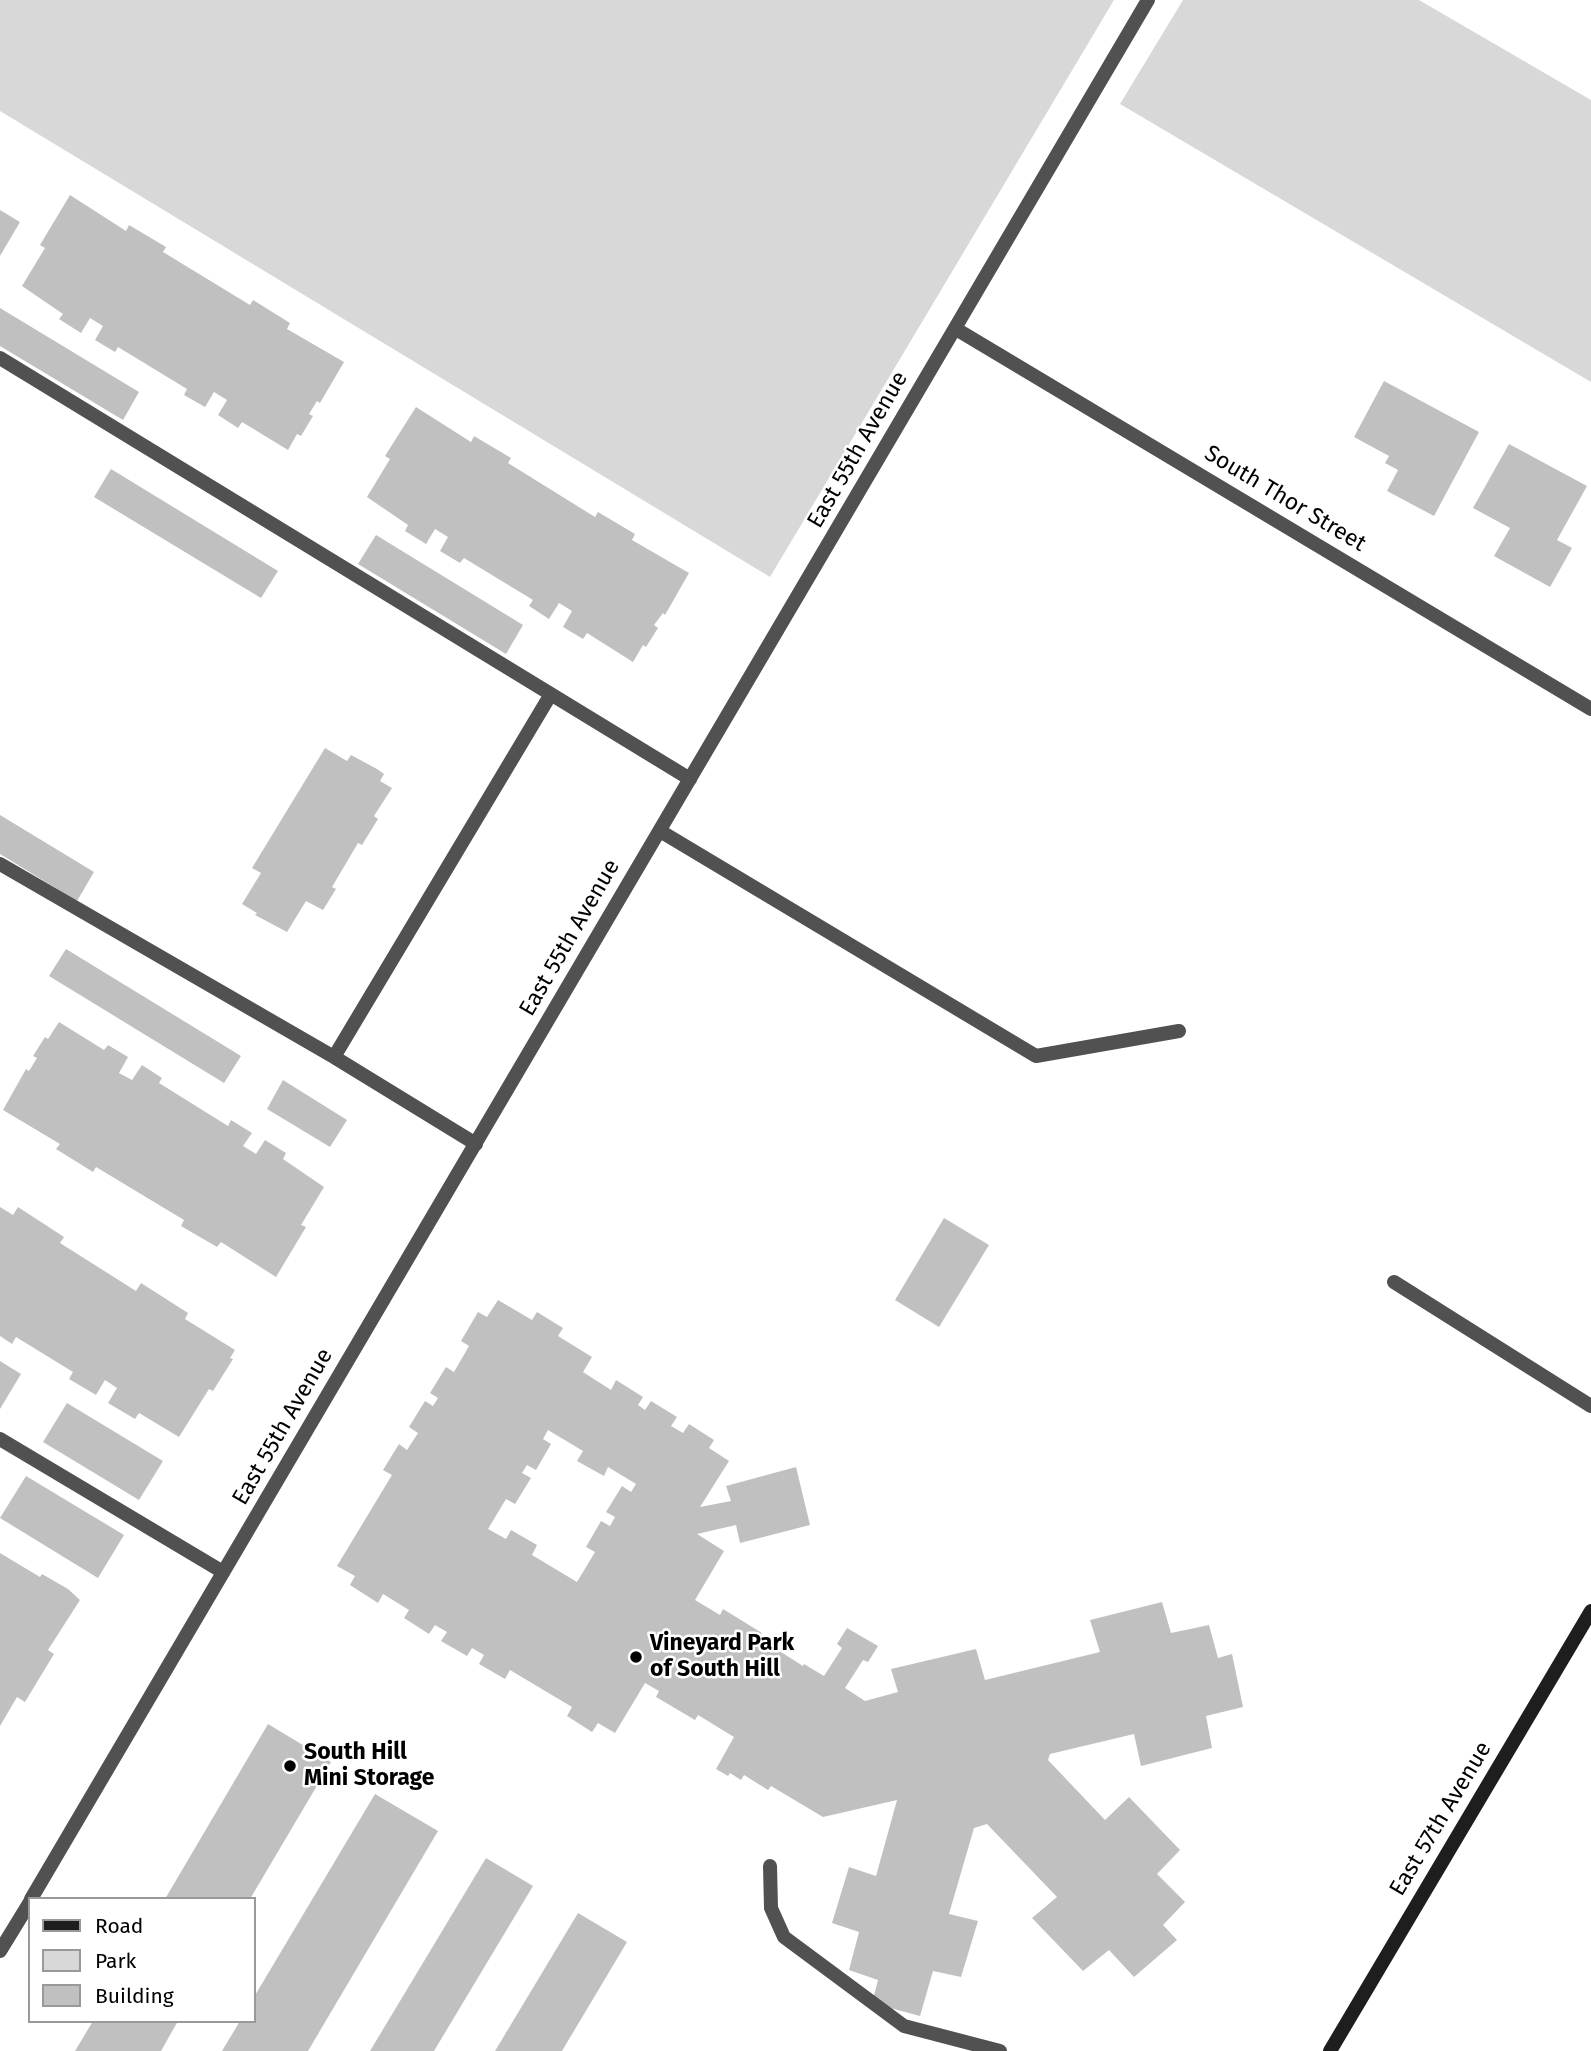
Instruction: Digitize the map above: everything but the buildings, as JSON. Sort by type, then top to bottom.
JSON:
[{"type":"main road","name":"East 57th Avenue","points":[[1330,2051],[1588,1621]]},
{"type":"street","name":"East 55th Avenue","points":[[33,1897],[1148,0]]},
{"type":"street","name":"South Thor Street","points":[[956,329],[1591,709]]},
{"type":"street","points":[[0,358],[691,779]]},
{"type":"street","points":[[334,1057],[551,694]]},
{"type":"street","points":[[660,831],[1036,1056],[1179,1031]]},
{"type":"street","points":[[0,864],[334,1057],[476,1144]]},
{"type":"street","points":[[1394,1282],[1591,1406]]},
{"type":"street","points":[[0,1439],[223,1572]]},
{"type":"street","points":[[770,1866],[771,1908],[784,1937],[904,2026],[1000,2051]]},
{"type":"street","name":"East 55th Avenue","points":[[0,1951],[28,1905]]},
{"type":"green space","points":[[0,0],[1114,0],[770,577],[0,111]]},
{"type":"green space","points":[[1183,0],[1419,0],[1591,100],[1591,382],[1120,104]]},
{"type":"place","name":"Vineyard Park of South Hill","points":[[636,1657]]},
{"type":"place","name":"South Hill Mini Storage","points":[[290,1766]]}]
